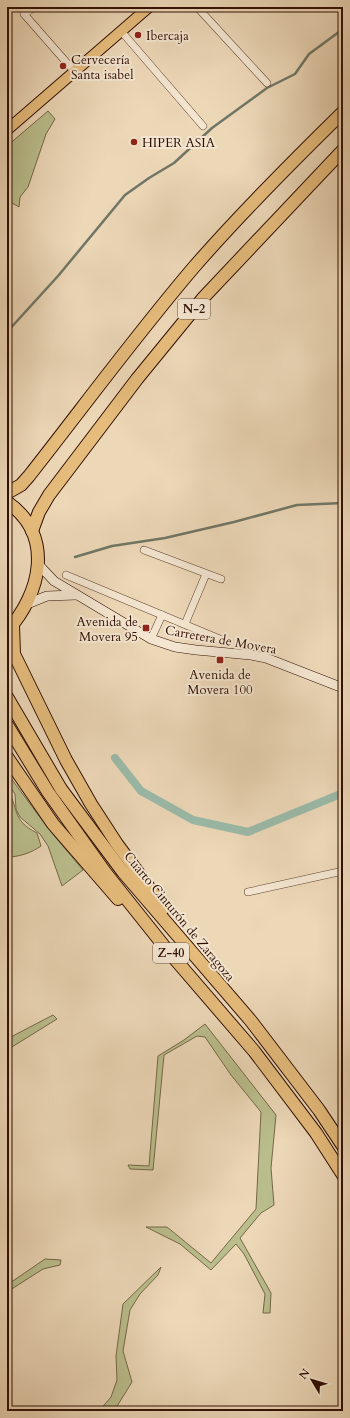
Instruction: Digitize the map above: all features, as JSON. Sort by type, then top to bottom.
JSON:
[{"type":"highway","name":"N-2","points":[[7,493],[24,482],[89,396],[161,307],[227,231],[288,166],[343,112]]},
{"type":"highway","name":"N-2","points":[[32,531],[39,512],[60,481],[137,379],[204,297],[343,150]]},
{"type":"highway","points":[[7,502],[20,513],[32,531],[37,547],[38,564],[34,587],[27,604],[10,628],[16,658],[76,778],[101,820],[133,867],[208,961],[212,975]]},
{"type":"highway","name":"Cuarto Cinturón de Zaragoza","points":[[7,697],[61,789],[123,872],[212,975],[280,1058],[319,1110],[343,1146]]},
{"type":"highway","name":"Z-40","points":[[7,725],[48,792],[105,872],[168,951],[254,1051],[316,1134],[343,1175]]},
{"type":"highway","points":[[7,757],[53,824],[123,905],[168,951]]},
{"type":"main road","points":[[7,130],[149,7]]},
{"type":"main road","name":"Carretera de Movera","points":[[38,564],[50,578],[126,626],[151,639],[175,647],[266,658],[343,688]]},
{"type":"main road","points":[[27,604],[47,596],[77,595]]},
{"type":"street","points":[[35,7],[24,14],[74,71]]},
{"type":"street","points":[[197,7],[267,84]]},
{"type":"street","points":[[121,31],[203,126]]},
{"type":"street","points":[[144,550],[221,579]]},
{"type":"street","points":[[185,624],[206,574]]},
{"type":"street","points":[[66,575],[222,640]]},
{"type":"street","points":[[151,639],[162,615]]},
{"type":"street","points":[[248,892],[343,871]]},
{"type":"green space","points":[[48,111],[55,119],[46,134],[28,187],[20,197],[19,207],[7,200],[7,146]]},
{"type":"green space","points":[[7,773],[51,832],[83,870],[62,886],[48,846],[40,834],[20,817],[16,809],[15,794],[7,783]]},
{"type":"green space","points":[[7,788],[19,818],[29,828],[37,833],[41,846],[25,854],[7,857]]},
{"type":"green space","points":[[53,1015],[57,1019],[7,1050],[7,1039]]},
{"type":"green space","points":[[205,1024],[276,1115],[271,1168],[274,1205],[261,1213],[240,1238],[271,1293],[270,1313],[263,1313],[265,1294],[244,1254],[236,1244],[211,1270],[180,1244],[146,1227],[167,1227],[211,1263],[256,1209],[261,1112],[231,1075],[205,1037],[197,1036],[164,1055],[153,1170],[130,1169],[128,1165],[149,1166],[158,1056],[184,1040]]},
{"type":"green space","points":[[45,1259],[61,1260],[60,1265],[43,1269],[7,1292],[7,1285]]},
{"type":"green space","points":[[161,1267],[158,1275],[140,1294],[130,1310],[123,1351],[132,1382],[114,1411],[99,1411],[111,1397],[117,1380],[116,1356],[123,1304]]},
{"type":"waterway","points":[[7,332],[58,276],[125,195],[174,163],[212,128],[267,88],[295,74],[309,54],[343,29]]},
{"type":"waterway","points":[[75,557],[112,546],[165,538],[234,522],[297,505],[343,503]]},
{"type":"waterway","points":[[115,758],[141,791],[193,820],[248,832],[343,793]]},
{"type":"place","name":"Ibercaja","points":[[138,35]]},
{"type":"place","name":"Cervecería Santa isabel","points":[[63,66]]},
{"type":"place","name":"HIPER ASIA","points":[[134,142]]},
{"type":"place","name":"Avenida de Movera 95","points":[[146,628]]},
{"type":"place","name":"Avenida de Movera 100","points":[[220,660]]}]
